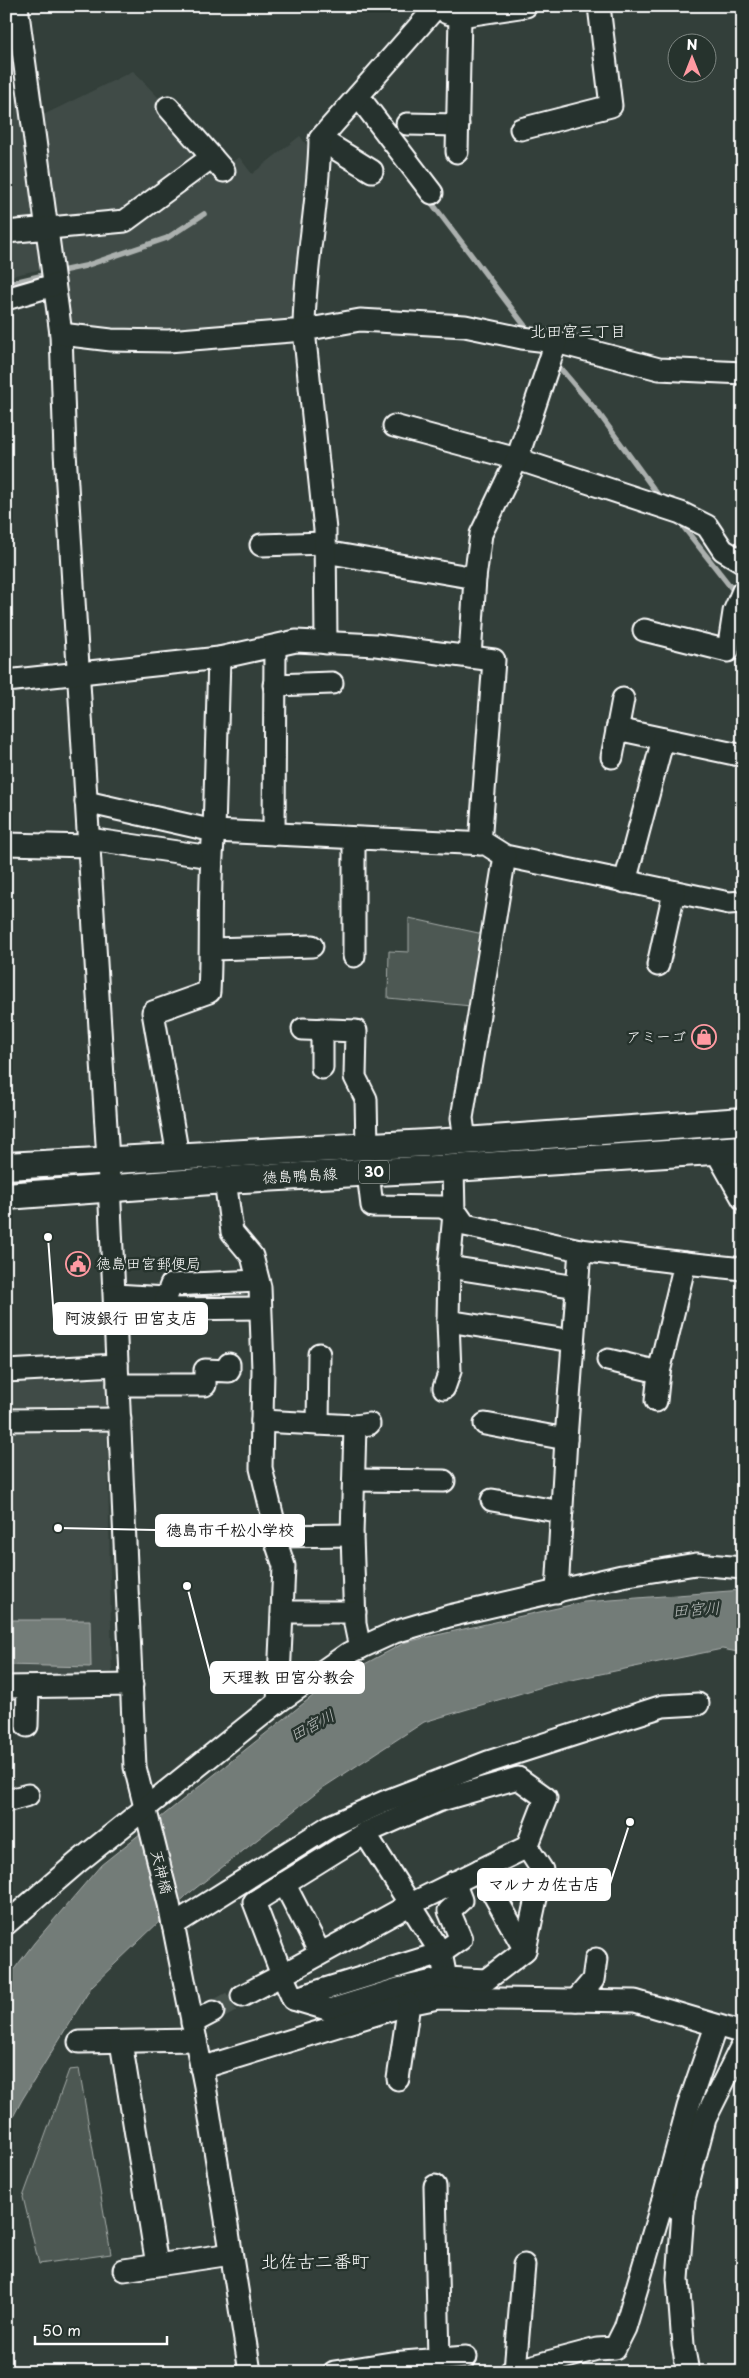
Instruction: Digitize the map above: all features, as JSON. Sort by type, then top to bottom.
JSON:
[{"type":"main road","name":"徳島鴨島線","points":[[6,1166],[464,1141],[743,1122]]},
{"type":"main road","name":"徳島鴨島線","points":[[6,1196],[109,1190],[225,1180],[453,1168],[743,1148]]},
{"type":"street","name":"天神橋","points":[[17,6],[49,228],[54,285],[62,334],[65,452],[108,1160],[135,1767],[173,1925],[201,2068],[250,2372]]},
{"type":"street","points":[[326,642],[325,547],[314,412],[304,330],[304,296],[320,165],[320,139],[435,8],[460,16],[526,6]]},
{"type":"street","points":[[521,129],[611,106],[599,6]]},
{"type":"street","points":[[457,152],[460,16]]},
{"type":"street","points":[[358,96],[432,193]]},
{"type":"street","points":[[6,232],[125,221],[218,164],[168,107]]},
{"type":"street","points":[[407,124],[458,125]]},
{"type":"street","points":[[320,139],[372,171]]},
{"type":"street","points":[[6,299],[54,285]]},
{"type":"street","points":[[62,334],[111,340],[168,341],[304,330],[360,320],[415,322],[466,326],[522,338],[556,342],[658,369],[743,373]]},
{"type":"street","points":[[470,657],[475,578],[482,534],[517,459],[556,342]]},
{"type":"street","points":[[394,426],[517,459],[681,513],[707,526],[723,550],[743,562]]},
{"type":"street","points":[[261,544],[325,547],[475,578]]},
{"type":"street","points":[[644,630],[728,651],[734,612],[743,591]]},
{"type":"street","points":[[6,681],[114,671],[219,658],[296,641],[376,645],[494,660],[480,844]]},
{"type":"street","points":[[274,834],[275,646]]},
{"type":"street","points":[[178,1156],[153,1012],[209,992],[211,857],[214,831],[219,658]]},
{"type":"street","points":[[274,685],[332,683]]},
{"type":"street","points":[[612,757],[623,699]]},
{"type":"street","points":[[617,729],[739,755]]},
{"type":"street","points":[[625,882],[663,739]]},
{"type":"street","points":[[86,802],[214,831],[486,844],[505,856],[729,904],[743,902]]},
{"type":"street","points":[[354,838],[354,956]]},
{"type":"street","points":[[6,844],[89,842],[211,857]]},
{"type":"street","points":[[464,1141],[462,1118],[505,856]]},
{"type":"street","points":[[658,965],[674,892]]},
{"type":"street","points":[[211,949],[312,946]]},
{"type":"street","points":[[322,1068],[312,1029],[356,1031],[355,1077],[366,1098],[368,1146]]},
{"type":"street","points":[[716,1150],[743,1199]]},
{"type":"street","points":[[444,1388],[450,1371],[448,1321],[449,1266],[454,1214],[453,1168]]},
{"type":"street","points":[[368,1173],[372,1206],[442,1207],[458,1216],[466,1225],[580,1250],[743,1269]]},
{"type":"street","points":[[225,1180],[232,1232],[252,1256],[258,1281],[263,1370],[261,1468],[277,1534],[274,1536],[284,1566],[278,1702]]},
{"type":"street","points":[[557,1592],[580,1250]]},
{"type":"street","points":[[656,1401],[658,1372],[685,1263]]},
{"type":"street","points":[[449,1266],[577,1288]]},
{"type":"street","points":[[258,1281],[171,1285],[166,1298],[170,1309],[260,1308]]},
{"type":"street","points":[[114,1296],[166,1298]]},
{"type":"street","points":[[448,1321],[573,1341]]},
{"type":"street","points":[[318,1424],[319,1354]]},
{"type":"street","points":[[608,1360],[658,1372]]},
{"type":"street","points":[[6,1371],[118,1375],[205,1385],[205,1370],[230,1371],[230,1364]]},
{"type":"street","points":[[6,1420],[120,1419]]},
{"type":"street","points":[[262,1421],[362,1425],[354,1480],[352,1534],[355,1624],[360,1648]]},
{"type":"street","points":[[485,1424],[566,1440]]},
{"type":"street","points":[[354,1480],[444,1480]]},
{"type":"street","points":[[492,1500],[562,1512]]},
{"type":"street","points":[[274,1536],[352,1534]]},
{"type":"street","points":[[6,1924],[146,1813],[278,1702],[349,1653],[395,1632],[449,1616],[622,1576],[696,1564],[743,1568]]},
{"type":"street","points":[[282,1612],[355,1612]]},
{"type":"street","points":[[6,1686],[132,1685]]},
{"type":"street","points":[[27,1726],[28,1686]]},
{"type":"street","points":[[173,1925],[330,1826],[384,1802],[488,1762],[663,1706],[698,1704]]},
{"type":"street","points":[[242,1996],[282,1975],[411,1904],[527,1847],[546,1798],[518,1778],[438,1801],[364,1833],[254,1902],[282,1975],[293,1999],[330,2010],[398,1989],[446,1978],[486,1980],[525,1950],[542,1870],[527,1847]]},
{"type":"street","points":[[6,1801],[28,1795]]},
{"type":"street","points":[[364,1833],[441,1953],[446,1978]]},
{"type":"street","points":[[480,1870],[525,1950]]},
{"type":"street","points":[[293,1999],[441,1953],[461,1939],[449,1911],[461,1900],[454,1882]]},
{"type":"street","points":[[284,1883],[320,1953]]},
{"type":"street","points":[[576,2000],[593,1980],[596,1959]]},
{"type":"street","points":[[201,2068],[408,2004],[438,1998],[635,2001],[743,2033]]},
{"type":"street","points":[[398,2079],[408,2004]]},
{"type":"street","points":[[79,2042],[121,2042],[194,2032],[213,2012]]},
{"type":"street","points":[[524,2265],[513,2371],[597,2349],[615,2348],[625,2328],[688,2107],[716,2026]]},
{"type":"street","points":[[121,2042],[156,2265]]},
{"type":"street","points":[[688,2372],[683,2345],[678,2279],[684,2199],[705,2119],[743,2043]]},
{"type":"street","points":[[698,2077],[721,2087]]},
{"type":"street","points":[[435,2186],[439,2359]]},
{"type":"street","points":[[663,2200],[683,2212]]},
{"type":"street","points":[[124,2270],[231,2254]]},
{"type":"street","points":[[334,2372],[391,2362],[466,2357]]},
{"type":"shaded area","points":[[6,6],[25,124],[133,71],[225,167],[239,157],[252,174],[300,136],[314,155],[297,328],[66,334],[60,265],[6,277]]},
{"type":"shaded area","points":[[409,918],[483,934],[471,1006],[388,998],[389,951],[409,952]]},
{"type":"shaded area","points":[[106,1375],[112,1676],[6,1679],[6,1379]]},
{"type":"shaded area","points":[[79,2069],[111,2254],[39,2264],[23,2197],[69,2070]]},
{"type":"water","name":"田宮川","points":[[743,1590],[743,1653],[722,1649],[552,1684],[424,1722],[324,1787],[187,1895],[92,1986],[22,2100],[6,2130],[6,1980],[34,1943],[101,1865],[329,1683],[406,1642],[584,1602]]},
{"type":"water","points":[[6,1620],[90,1620],[91,1667],[6,1665]]},
{"type":"waterway","points":[[428,198],[531,334]]},
{"type":"waterway","points":[[57,272],[85,266],[167,238],[204,214]]},
{"type":"waterway","points":[[6,284],[48,274]]},
{"type":"waterway","points":[[555,362],[600,415],[661,499]]},
{"type":"waterway","points":[[678,520],[737,595]]},
{"type":"tunnel","points":[[213,2012],[242,1996]]},
{"type":"place","name":"アミーゴ","points":[[704,1037]]},
{"type":"place","name":"阿波銀行 田宮支店","points":[[48,1237]]},
{"type":"place","name":"徳島田宮郵便局","points":[[78,1264]]},
{"type":"place","name":"徳島市千松小学校","points":[[58,1528]]},
{"type":"place","name":"天理教 田宮分教会","points":[[187,1586]]},
{"type":"place","name":"マルナカ佐古店","points":[[630,1822]]},
{"type":"district","name":"北田宮三丁目","points":[[578,331]]},
{"type":"district","name":"北佐古二番町","points":[[315,2262]]}]
